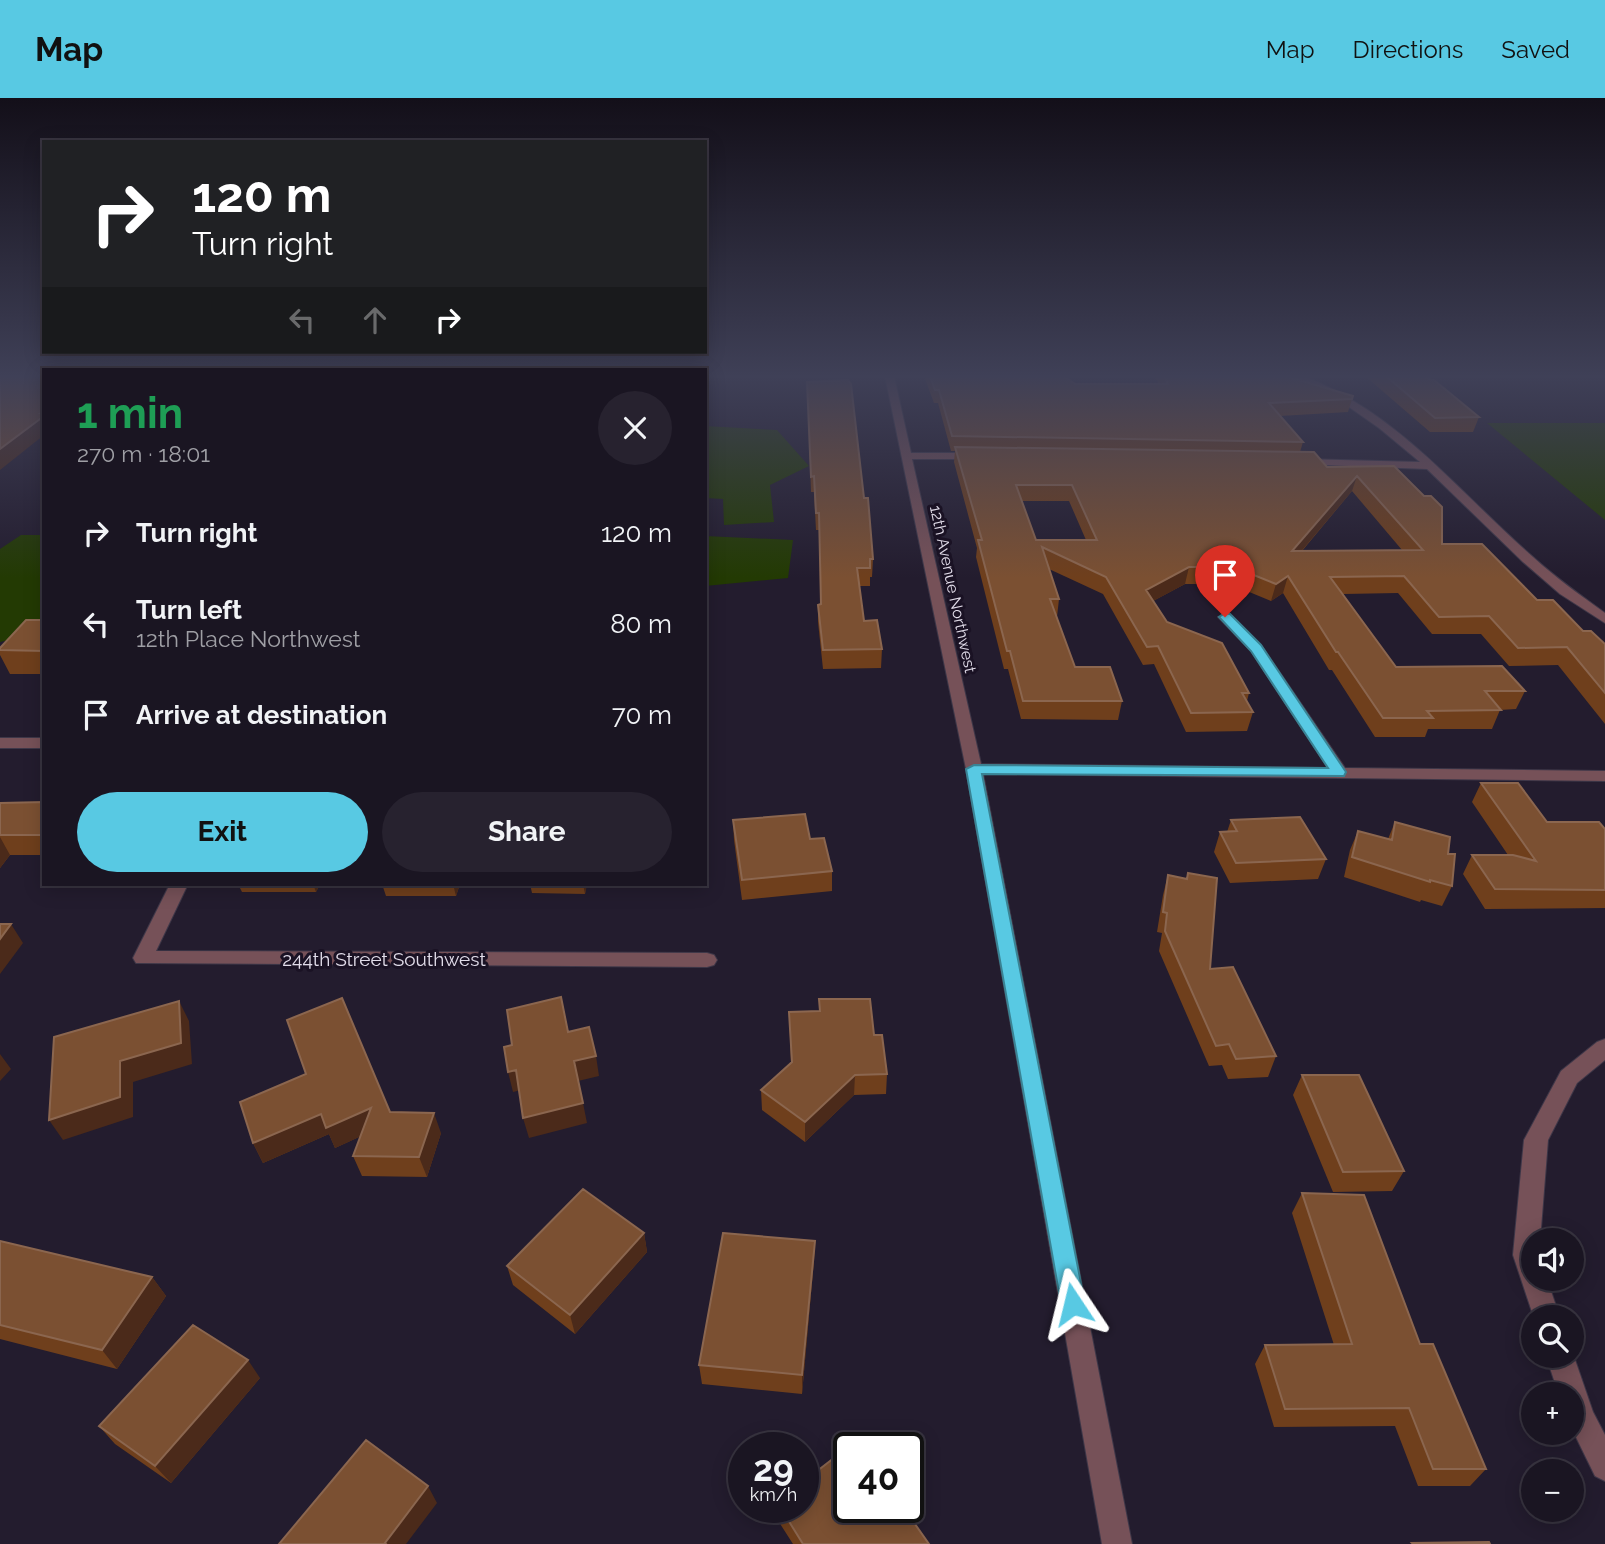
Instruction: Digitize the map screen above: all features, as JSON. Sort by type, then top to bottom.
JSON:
[{"type":"street","name":"12th Avenue Northwest","points":[[903,443],[974,769],[1117,1544]]},
{"type":"street","points":[[1404,443],[1433,466],[1530,564],[1576,602],[1605,619]]},
{"type":"street","points":[[906,456],[988,457]]},
{"type":"street","points":[[1286,461],[1433,466]]},
{"type":"street","points":[[1225,617],[1256,648],[1339,772]]},
{"type":"street","points":[[0,743],[42,743]]},
{"type":"street","points":[[974,769],[1605,776]]},
{"type":"street","name":"244th Street Southwest","points":[[178,886],[143,958],[707,960]]},
{"type":"street","points":[[1533,1228],[1536,1140],[1569,1077],[1605,1048]]},
{"type":"street","points":[[1564,1368],[1581,1418],[1605,1466]]},
{"type":"green space","points":[[707,443],[789,443],[809,466],[770,485],[774,522],[724,525],[723,499],[707,498]]},
{"type":"green space","points":[[1512,443],[1605,443],[1605,520]]},
{"type":"green space","points":[[21,535],[42,535],[42,632],[0,642],[0,549]]},
{"type":"green space","points":[[707,536],[793,540],[788,578],[707,586]]},
{"type":"building","points":[[810,443],[858,443],[864,498],[868,498],[873,559],[870,559],[870,568],[857,568],[864,621],[877,620],[882,649],[823,650],[818,605],[821,604],[819,513],[816,513],[814,476],[811,477]]},
{"type":"building","points":[[955,447],[1314,452],[1327,467],[1394,466],[1424,496],[1431,496],[1442,507],[1442,544],[1482,544],[1537,600],[1553,600],[1583,631],[1591,631],[1605,644],[1605,693],[1567,647],[1518,648],[1489,616],[1439,617],[1404,576],[1330,577],[1396,667],[1502,666],[1525,691],[1485,691],[1501,710],[1427,711],[1433,718],[1383,718],[1336,652],[1288,576],[1276,584],[1234,567],[1189,567],[1146,590],[1167,622],[1222,643],[1249,693],[1242,693],[1253,712],[1191,713],[1158,646],[1147,647],[1106,577],[1042,547],[1059,599],[1050,599],[1075,667],[1110,667],[1122,701],[1023,701],[978,540],[982,540]],"holes":[[[1357,476],[1423,550],[1292,551]],[[1016,485],[1072,485],[1097,540],[1036,540]]]},
{"type":"building","points":[[26,620],[42,620],[42,651],[0,648]]},
{"type":"building","points":[[1481,783],[1518,783],[1547,822],[1599,822],[1605,829],[1605,890],[1495,889],[1472,855],[1513,855],[1536,861]]},
{"type":"building","points":[[42,802],[42,835],[0,835],[0,803]]},
{"type":"building","points":[[805,814],[810,839],[824,838],[832,871],[742,880],[733,820]]},
{"type":"building","points":[[1300,817],[1326,859],[1236,863],[1220,832],[1237,831],[1231,820]]},
{"type":"building","points":[[1395,822],[1450,837],[1448,854],[1455,854],[1452,886],[1430,882],[1352,857],[1358,831],[1392,840]]},
{"type":"building","points":[[1188,873],[1217,878],[1210,969],[1233,967],[1276,1056],[1236,1059],[1229,1044],[1216,1046],[1165,931],[1167,913],[1163,912],[1168,875],[1187,879]]},
{"type":"building","points":[[0,924],[11,924],[0,939]]},
{"type":"building","points":[[561,997],[568,1032],[589,1027],[596,1056],[574,1061],[583,1103],[523,1118],[516,1070],[508,1072],[504,1047],[512,1045],[507,1010]]},
{"type":"building","points":[[342,998],[390,1112],[434,1113],[419,1157],[353,1156],[371,1108],[326,1128],[321,1114],[253,1143],[240,1102],[306,1074],[287,1020]]},
{"type":"building","points":[[819,999],[870,999],[874,1035],[882,1035],[887,1074],[855,1075],[805,1122],[761,1090],[792,1062],[789,1012],[820,1011]]},
{"type":"building","points":[[179,1001],[181,1043],[120,1061],[120,1097],[49,1120],[54,1037]]},
{"type":"building","points":[[1302,1075],[1359,1075],[1404,1171],[1343,1172]]},
{"type":"building","points":[[583,1189],[644,1233],[570,1315],[507,1266]]},
{"type":"building","points":[[1302,1193],[1364,1195],[1420,1344],[1433,1344],[1486,1469],[1433,1469],[1409,1408],[1285,1409],[1265,1345],[1352,1344]]},
{"type":"building","points":[[723,1233],[815,1241],[802,1375],[699,1365]]},
{"type":"building","points":[[0,1241],[152,1277],[102,1350],[0,1325]]},
{"type":"building","points":[[193,1325],[248,1360],[155,1466],[99,1426]]},
{"type":"building","points":[[366,1440],[428,1486],[386,1544],[279,1544]]},
{"type":"building","points":[[833,1459],[833,1523],[914,1523],[929,1544],[803,1544],[790,1523],[819,1523],[819,1470]]},
{"type":"building","points":[[1489,1542],[1490,1544],[1412,1543]]},
{"type":"route","points":[[1073,1304],[974,769],[1339,772],[1256,648],[1225,617]]}]
